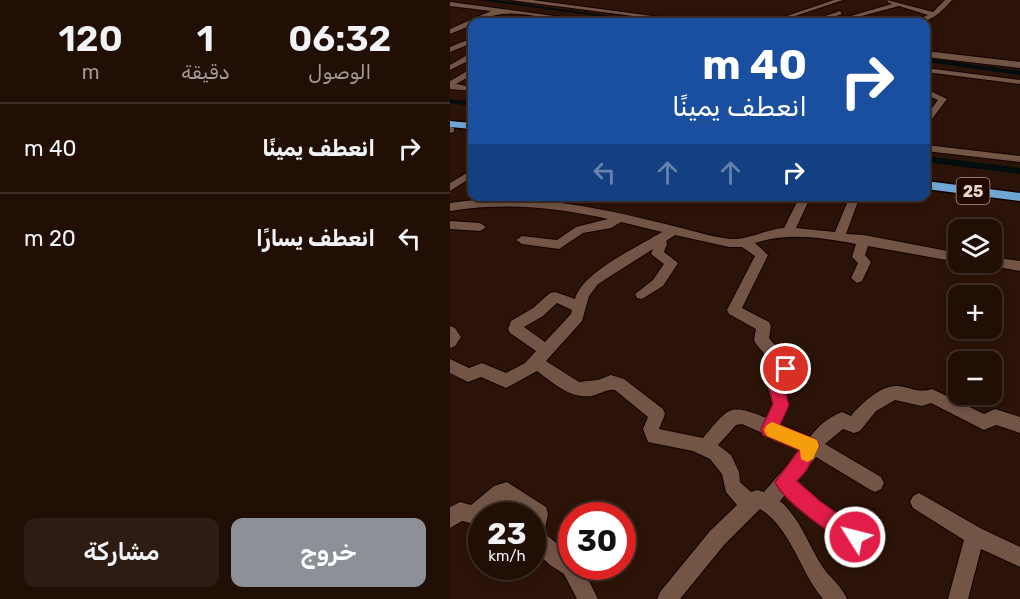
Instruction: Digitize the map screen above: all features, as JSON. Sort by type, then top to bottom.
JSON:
[{"type":"highway","points":[[450,128],[468,126]]},
{"type":"highway","points":[[450,128],[468,131]]},
{"type":"highway","name":"25","points":[[930,181],[1020,192]]},
{"type":"highway","name":"25","points":[[930,186],[1020,197]]},
{"type":"street","points":[[514,0],[661,18]]},
{"type":"street","points":[[784,18],[840,0]]},
{"type":"street","points":[[886,0],[934,15]]},
{"type":"street","points":[[848,18],[910,0]]},
{"type":"street","points":[[926,18],[934,15],[949,0]]},
{"type":"street","points":[[452,6],[553,18]]},
{"type":"street","points":[[824,18],[854,9]]},
{"type":"street","points":[[482,18],[500,10]]},
{"type":"street","points":[[518,18],[525,14]]},
{"type":"street","points":[[543,18],[547,16]]},
{"type":"street","points":[[450,32],[468,24]]},
{"type":"street","points":[[450,41],[468,32]]},
{"type":"street","points":[[450,50],[468,42]]},
{"type":"street","points":[[930,54],[1020,65]]},
{"type":"street","points":[[450,68],[468,58]]},
{"type":"street","points":[[930,71],[1020,82]]},
{"type":"street","points":[[450,85],[468,74]]},
{"type":"street","points":[[450,85],[468,89]]},
{"type":"street","points":[[930,94],[943,99],[930,116]]},
{"type":"street","points":[[930,148],[1020,159]]},
{"type":"street","points":[[450,189],[468,176]]},
{"type":"street","points":[[450,189],[468,197]]},
{"type":"street","points":[[450,207],[471,201]]},
{"type":"street","points":[[495,201],[555,204],[722,241],[746,243],[771,232],[788,232],[864,239],[948,256]]},
{"type":"street","points":[[788,232],[804,201]]},
{"type":"street","points":[[839,237],[854,201]]},
{"type":"street","points":[[522,240],[559,245],[580,230],[607,225],[617,219]]},
{"type":"street","points":[[450,225],[480,227]]},
{"type":"street","points":[[450,366],[468,375],[482,370],[508,381],[541,356],[577,317],[583,294],[593,281],[674,230]]},
{"type":"street","points":[[857,278],[865,262],[858,257],[864,239]]},
{"type":"street","points":[[642,294],[658,283],[672,263],[657,254],[661,244],[658,240]]},
{"type":"street","points":[[746,243],[762,255],[734,310],[764,326],[761,340],[786,369],[776,387],[781,405],[769,429]]},
{"type":"street","points":[[1002,263],[1020,266]]},
{"type":"street","points":[[580,307],[555,297],[515,328],[579,391],[596,390],[611,382],[619,384],[657,414],[651,429],[654,436],[684,439],[720,455],[732,474],[732,486],[795,532],[817,575],[837,599]]},
{"type":"street","points":[[450,332],[454,337],[450,342]]},
{"type":"street","points":[[668,599],[717,538],[784,482],[800,465],[811,446],[822,434],[841,421],[854,424],[870,406],[894,393],[902,392],[922,399],[932,396],[984,422],[995,417],[1020,425]]},
{"type":"street","points":[[706,447],[724,425],[737,416],[743,416],[811,446],[875,483]]},
{"type":"street","points":[[784,482],[814,509],[855,537]]},
{"type":"street","points":[[450,519],[460,511],[474,515],[500,492],[507,490],[539,514],[534,536],[558,559]]},
{"type":"street","points":[[919,502],[975,536],[1020,557]]},
{"type":"street","points":[[958,599],[975,536]]},
{"type":"street","points":[[578,580],[588,599]]},
{"type":"waterway","points":[[483,0],[620,18]]},
{"type":"waterway","points":[[930,61],[1020,73]]},
{"type":"waterway","points":[[450,101],[468,103]]},
{"type":"waterway","points":[[930,160],[1020,171]]},
{"type":"slow traffic","points":[[772,430],[811,446],[807,453]]},
{"type":"route","points":[[786,369],[776,387],[782,403],[769,429],[811,446],[800,465],[784,482],[814,509],[855,537]]}]
